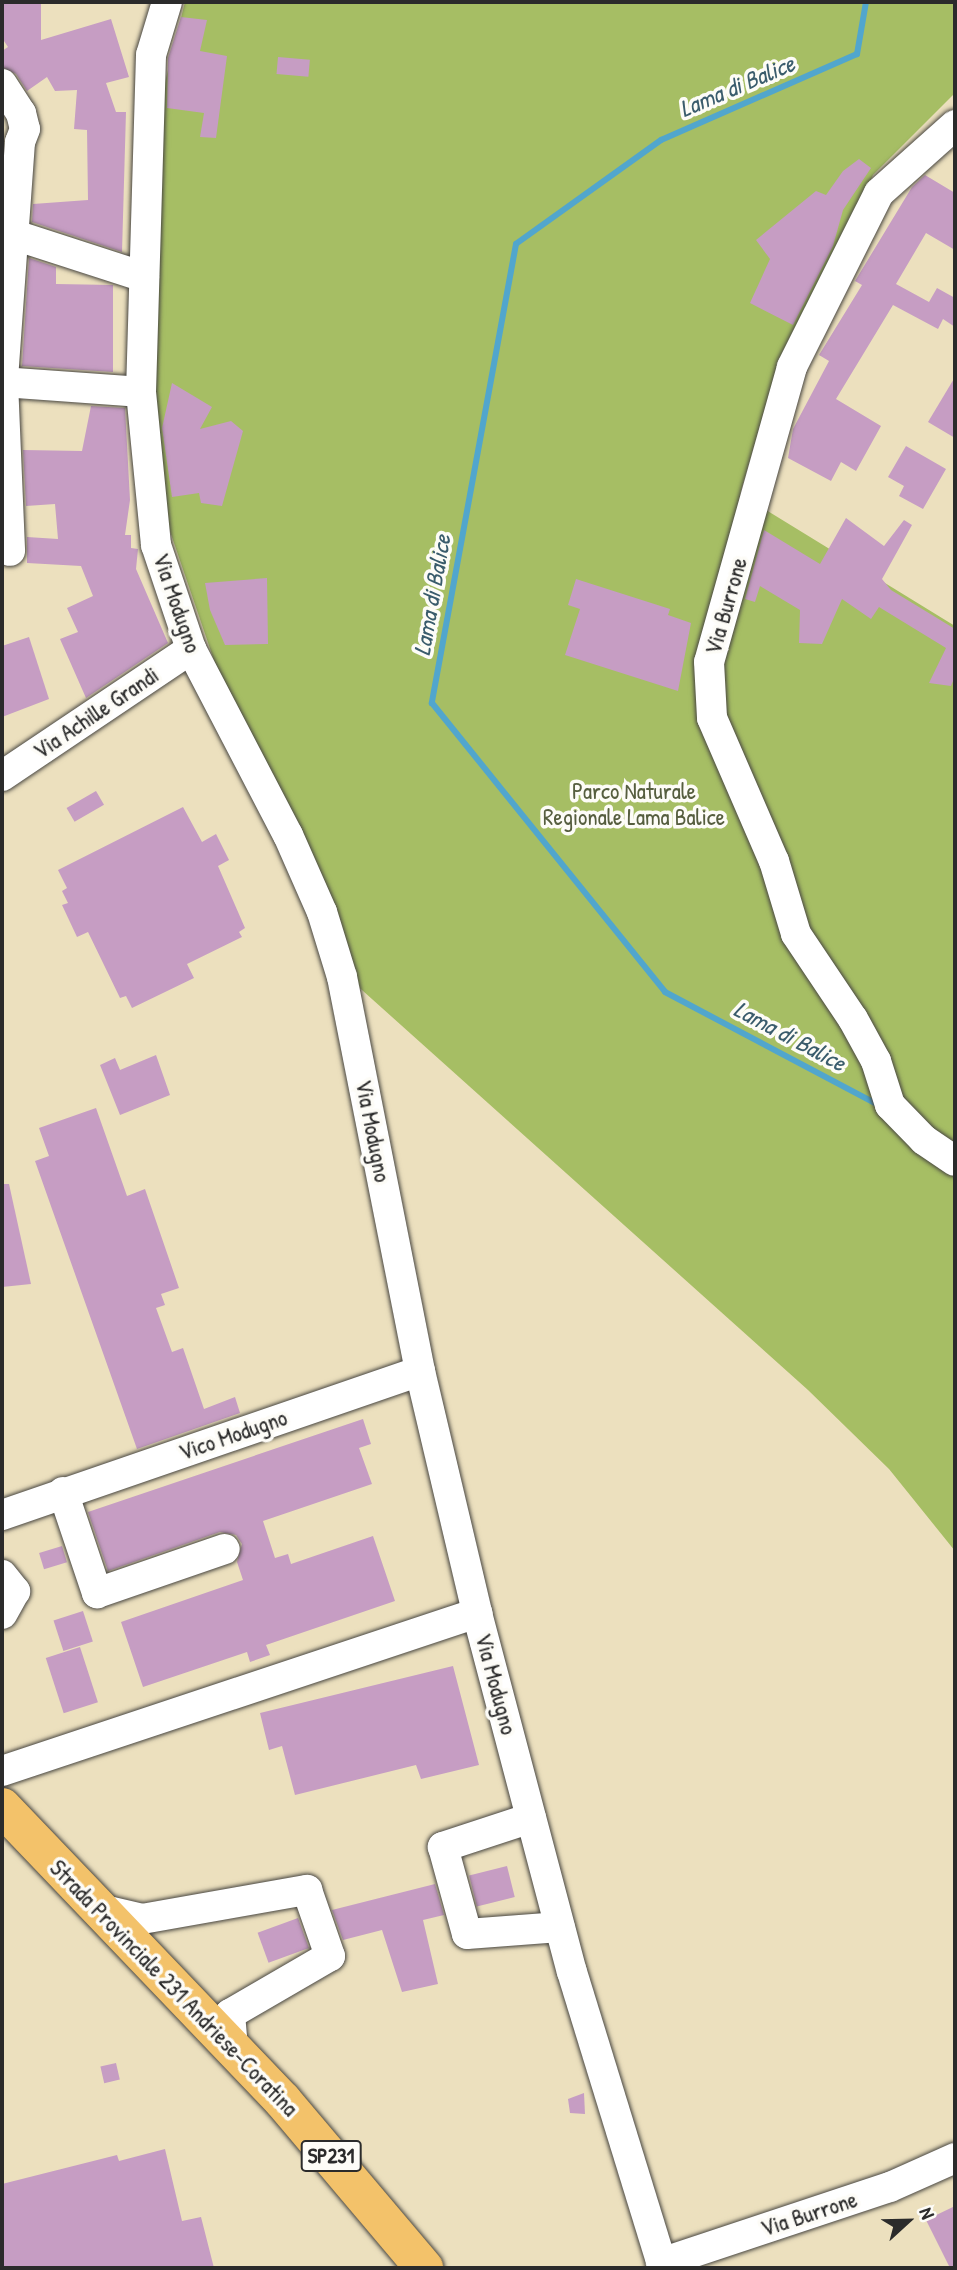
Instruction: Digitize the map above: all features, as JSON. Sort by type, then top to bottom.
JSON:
[{"type":"main road","name":"Strada Provinciale 231 Andriese-Coratina","points":[[2,1807],[233,2049],[347,2174],[424,2268]]},
{"type":"street","name":"Via Modugno","points":[[167,2],[151,55],[141,392],[156,545],[191,649],[288,835],[322,912],[342,977],[420,1371],[477,1613],[560,1927],[662,2266]]},
{"type":"street","points":[[2,84],[21,113],[25,129],[11,140],[7,232],[2,382],[10,551]]},
{"type":"street","name":"Via Burrone","points":[[949,137],[879,193],[792,367],[709,662],[712,718],[774,861],[796,934],[853,1019],[876,1061],[890,1105],[924,1140],[955,1161]]},
{"type":"street","points":[[7,232],[144,277]]},
{"type":"street","points":[[2,382],[141,392]]},
{"type":"street","name":"Via Achille Grandi","points":[[2,776],[191,649]]},
{"type":"street","name":"Vico Modugno","points":[[2,1515],[420,1371]]},
{"type":"street","points":[[55,1495],[97,1593],[225,1549]]},
{"type":"street","points":[[2,1575],[15,1591],[2,1614]]},
{"type":"street","points":[[2,1771],[477,1613]]},
{"type":"street","points":[[531,1818],[443,1847],[467,1934],[560,1927]]},
{"type":"street","points":[[100,1909],[142,1919],[307,1890],[330,1956],[230,2014],[233,2049]]},
{"type":"street","name":"Via Burrone","points":[[662,2266],[890,2187],[955,2158]]},
{"type":"green space","name":"Parco Naturale Regionale Lama Balice","points":[[185,2],[955,2],[955,93],[873,175],[769,395],[740,494],[955,626],[955,1551],[889,1469],[808,1390],[353,982],[217,669],[145,458],[152,134]]},
{"type":"building","points":[[2,2],[41,2],[41,40],[111,19],[129,77],[106,83],[116,112],[126,112],[122,252],[32,222],[33,204],[88,200],[87,130],[74,129],[77,90],[55,91],[47,77],[27,91],[16,74],[2,67],[2,51],[8,47],[2,38]]},
{"type":"building","points":[[181,17],[207,20],[200,51],[227,56],[216,138],[200,137],[204,113],[167,108],[168,58]]},
{"type":"building","points":[[278,57],[310,60],[308,77],[277,74]]},
{"type":"building","points":[[859,159],[871,168],[843,210],[833,246],[793,325],[750,303],[770,259],[756,240],[816,191],[826,195],[843,171]]},
{"type":"building","points":[[925,175],[955,193],[955,250],[926,233],[896,284],[929,302],[937,288],[955,298],[955,327],[943,319],[938,329],[893,305],[836,399],[881,426],[856,471],[841,462],[831,481],[788,458],[793,429],[829,361],[819,355],[862,285],[855,281],[912,187]]},
{"type":"building","points":[[29,258],[56,267],[56,284],[113,285],[113,372],[22,366]]},
{"type":"building","points":[[955,377],[955,438],[928,422]]},
{"type":"building","points":[[172,383],[212,407],[200,429],[231,421],[243,431],[222,506],[201,503],[199,493],[172,497],[162,428]]},
{"type":"building","points":[[91,406],[125,408],[130,500],[125,535],[131,535],[131,548],[138,549],[136,569],[168,643],[86,698],[60,639],[78,632],[67,608],[93,596],[81,566],[27,563],[27,537],[58,539],[55,504],[26,506],[23,450],[82,451]]},
{"type":"building","points":[[906,446],[946,469],[923,509],[899,496],[904,486],[888,477]]},
{"type":"building","points":[[846,518],[884,546],[904,520],[912,525],[882,579],[891,590],[955,629],[955,676],[951,686],[929,683],[946,648],[879,607],[871,619],[842,599],[822,644],[799,643],[800,610],[760,586],[755,602],[745,599],[764,530],[820,564]]},
{"type":"building","points":[[267,578],[268,644],[225,645],[210,610],[205,583]]},
{"type":"building","points":[[576,579],[670,609],[668,615],[691,623],[678,691],[565,655],[580,609],[568,605]]},
{"type":"building","points":[[29,637],[49,699],[2,717],[2,646]]},
{"type":"building","points":[[96,791],[104,805],[75,822],[67,808]]},
{"type":"building","points":[[183,807],[202,842],[216,834],[229,860],[218,866],[245,928],[239,932],[242,937],[187,964],[194,978],[132,1008],[126,996],[120,998],[88,932],[77,937],[62,905],[68,903],[62,891],[67,888],[58,870]]},
{"type":"building","points":[[156,1055],[170,1095],[120,1115],[100,1065],[115,1058],[120,1070]]},
{"type":"building","points":[[96,1108],[127,1196],[145,1189],[179,1288],[161,1294],[165,1305],[156,1308],[172,1352],[183,1348],[204,1409],[235,1397],[240,1413],[137,1449],[35,1161],[49,1156],[39,1128]]},
{"type":"building","points":[[2,1184],[9,1184],[31,1284],[2,1287]]},
{"type":"building","points":[[363,1419],[371,1444],[359,1448],[372,1484],[263,1521],[275,1558],[288,1554],[291,1564],[373,1536],[395,1601],[266,1645],[270,1655],[250,1662],[247,1652],[143,1687],[121,1622],[243,1580],[237,1562],[242,1544],[236,1535],[220,1532],[108,1571],[88,1512]]},
{"type":"building","points":[[62,1546],[67,1562],[44,1569],[39,1553]]},
{"type":"building","points":[[83,1611],[93,1641],[63,1651],[54,1621]]},
{"type":"building","points":[[80,1647],[98,1702],[64,1713],[46,1658]]},
{"type":"building","points":[[453,1666],[479,1765],[421,1779],[416,1765],[295,1795],[282,1746],[269,1750],[260,1713]]},
{"type":"building","points":[[507,1866],[515,1897],[477,1906],[469,1875]]},
{"type":"building","points":[[435,1884],[444,1915],[423,1920],[438,1984],[402,1992],[382,1930],[343,1940],[332,1910]]},
{"type":"building","points":[[298,1918],[309,1948],[269,1963],[258,1933]]},
{"type":"building","points":[[116,2063],[120,2080],[104,2083],[100,2067]]},
{"type":"building","points":[[584,2093],[585,2114],[570,2113],[568,2099]]},
{"type":"building","points":[[165,2149],[182,2221],[201,2217],[214,2268],[2,2268],[2,2184],[117,2155],[119,2161]]},
{"type":"building","points":[[955,2206],[955,2268],[950,2268],[926,2220]]},
{"type":"waterway","name":"Lama di Balice","points":[[866,2],[857,54],[661,140],[516,244],[432,703],[665,992],[880,1106]]}]
